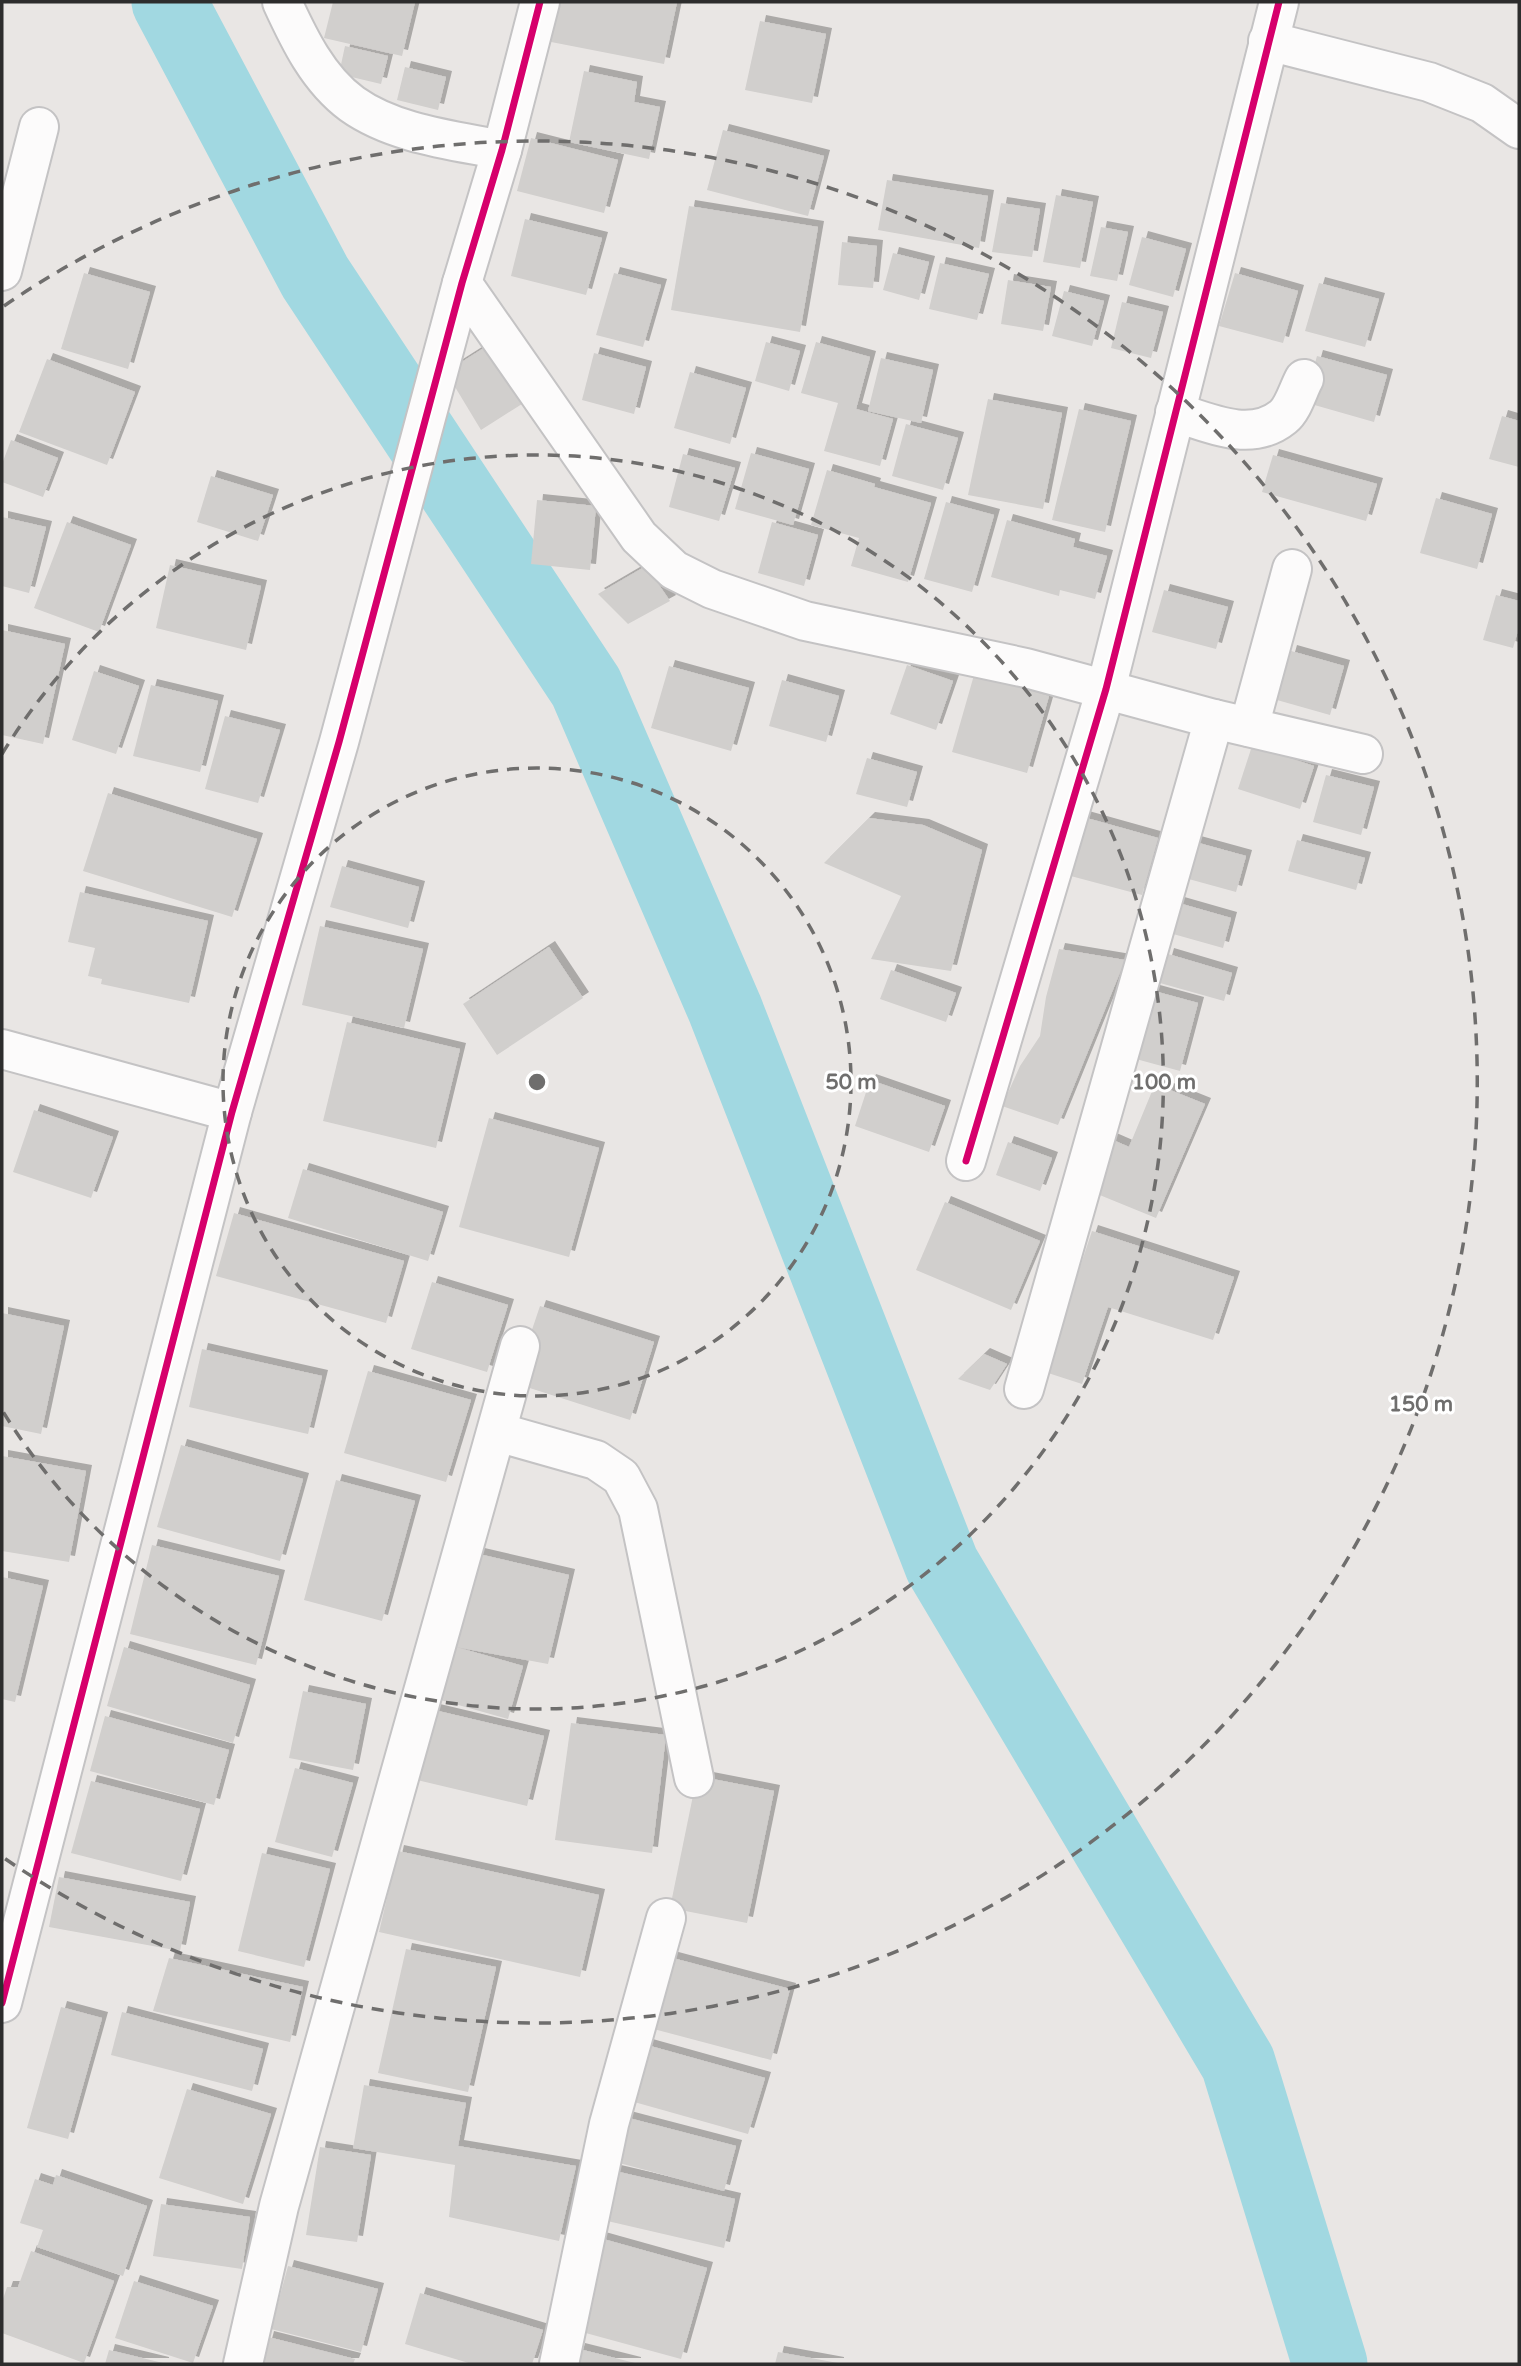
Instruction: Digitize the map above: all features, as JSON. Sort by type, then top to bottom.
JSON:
[{"type":"street","points":[[282,2],[301,43],[326,78],[352,104],[387,122],[419,133],[502,150]]},
{"type":"street","points":[[2,2003],[232,1112],[339,742],[462,283],[502,150],[540,2]]},
{"type":"street","points":[[966,1161],[1107,690],[1279,2]]},
{"type":"street","points":[[1268,41],[1429,82],[1482,103],[1519,129]]},
{"type":"street","points":[[2,271],[39,127]]},
{"type":"street","points":[[462,283],[619,510],[639,537],[674,570],[712,589],[805,621],[1027,668],[1232,723],[1363,754]]},
{"type":"street","points":[[1175,412],[1234,431],[1266,427],[1285,416],[1304,379]]},
{"type":"street","points":[[1024,1389],[1232,723],[1292,569]]},
{"type":"street","points":[[2,1049],[232,1112]]},
{"type":"street","points":[[243,2364],[279,2206],[520,1346]]},
{"type":"street","points":[[497,1432],[596,1460],[621,1477],[638,1509],[694,1778]]},
{"type":"street","points":[[559,2364],[609,2124],[666,1919]]},
{"type":"building","points":[[333,2],[415,2],[402,56],[324,38]]},
{"type":"building","points":[[554,2],[677,2],[664,64],[546,41]]},
{"type":"building","points":[[760,21],[826,34],[812,103],[745,90]]},
{"type":"building","points":[[345,46],[388,56],[381,84],[339,74]]},
{"type":"building","points":[[405,67],[446,77],[438,110],[397,100]]},
{"type":"building","points":[[584,71],[637,82],[634,102],[660,107],[649,159],[569,142]]},
{"type":"building","points":[[723,130],[824,156],[808,216],[707,190]]},
{"type":"building","points":[[531,138],[618,160],[604,213],[517,191]]},
{"type":"building","points":[[887,180],[988,196],[979,248],[878,230]]},
{"type":"building","points":[[1056,195],[1093,202],[1080,268],[1043,262]]},
{"type":"building","points":[[1001,203],[1040,209],[1032,257],[992,252]]},
{"type":"building","points":[[689,206],[818,227],[800,332],[671,310]]},
{"type":"building","points":[[525,219],[602,238],[586,295],[511,276]]},
{"type":"building","points":[[1101,227],[1128,232],[1117,281],[1090,276]]},
{"type":"building","points":[[1142,237],[1186,249],[1173,297],[1129,285]]},
{"type":"building","points":[[842,242],[877,246],[873,288],[838,285]]},
{"type":"building","points":[[893,253],[929,262],[919,300],[883,290]]},
{"type":"building","points":[[940,263],[989,274],[977,320],[929,309]]},
{"type":"building","points":[[84,273],[150,292],[128,369],[61,349]]},
{"type":"building","points":[[614,273],[661,285],[643,347],[596,335]]},
{"type":"building","points":[[1235,273],[1298,291],[1283,343],[1219,326]]},
{"type":"building","points":[[1008,280],[1051,287],[1043,331],[1001,324]]},
{"type":"building","points":[[1319,283],[1379,299],[1365,347],[1305,331]]},
{"type":"building","points":[[1064,291],[1104,301],[1092,346],[1052,336]]},
{"type":"building","points":[[1122,302],[1163,312],[1151,358],[1111,348]]},
{"type":"building","points":[[766,342],[800,351],[789,391],[755,381]]},
{"type":"building","points":[[816,342],[870,357],[856,409],[893,419],[880,466],[824,451],[838,403],[801,393]]},
{"type":"building","points":[[487,346],[522,404],[481,430],[446,372]]},
{"type":"building","points":[[594,353],[646,367],[634,414],[582,400]]},
{"type":"building","points":[[1317,356],[1387,375],[1374,422],[1304,402]]},
{"type":"building","points":[[881,358],[933,370],[921,423],[868,411]]},
{"type":"building","points":[[47,359],[135,392],[107,465],[19,432]]},
{"type":"building","points":[[690,372],[746,388],[730,444],[674,428]]},
{"type":"building","points":[[988,399],[1062,413],[1043,509],[968,495]]},
{"type":"building","points":[[1079,409],[1131,421],[1105,532],[1052,520]]},
{"type":"building","points":[[1502,416],[1519,421],[1519,467],[1489,459]]},
{"type":"building","points":[[906,424],[958,438],[943,490],[892,476]]},
{"type":"building","points":[[11,440],[58,458],[43,497],[2,482],[2,464]]},
{"type":"building","points":[[751,453],[809,469],[793,525],[735,509]]},
{"type":"building","points":[[683,454],[735,468],[719,521],[669,507]]},
{"type":"building","points":[[1273,455],[1377,484],[1366,521],[1262,492]]},
{"type":"building","points":[[827,470],[931,503],[908,582],[851,566],[859,538],[811,525]]},
{"type":"building","points":[[211,476],[273,495],[258,541],[197,522]]},
{"type":"building","points":[[1436,498],[1492,514],[1477,569],[1420,553]]},
{"type":"building","points":[[537,500],[596,506],[590,570],[531,564]]},
{"type":"building","points":[[946,502],[994,515],[972,592],[924,579]]},
{"type":"building","points":[[2,517],[46,527],[29,593],[2,586]]},
{"type":"building","points":[[1007,520],[1075,539],[1073,547],[1107,556],[1095,599],[1060,590],[1059,596],[991,577]]},
{"type":"building","points":[[67,522],[131,545],[99,632],[34,608]]},
{"type":"building","points":[[772,522],[818,535],[804,586],[758,573]]},
{"type":"building","points":[[170,565],[261,586],[246,650],[156,628]]},
{"type":"building","points":[[646,566],[670,601],[628,624],[598,594]]},
{"type":"building","points":[[1164,590],[1228,607],[1216,649],[1152,632]]},
{"type":"building","points":[[1496,595],[1519,601],[1519,627],[1513,648],[1483,640]]},
{"type":"building","points":[[2,630],[65,644],[43,744],[2,735]]},
{"type":"building","points":[[1291,651],[1344,666],[1330,715],[1277,700]]},
{"type":"building","points":[[907,665],[953,681],[936,730],[890,714]]},
{"type":"building","points":[[669,666],[749,688],[731,751],[651,728]]},
{"type":"building","points":[[94,671],[139,686],[116,754],[72,740]]},
{"type":"building","points":[[974,675],[1049,696],[1027,773],[952,752]]},
{"type":"building","points":[[782,680],[839,696],[826,742],[769,726]]},
{"type":"building","points":[[151,685],[218,701],[200,772],[133,756]]},
{"type":"building","points":[[225,716],[280,730],[258,803],[205,789]]},
{"type":"building","points":[[1252,746],[1314,766],[1300,809],[1238,789]]},
{"type":"building","points":[[867,758],[917,772],[907,807],[856,794]]},
{"type":"building","points":[[1326,775],[1374,787],[1361,835],[1313,822]]},
{"type":"building","points":[[108,793],[257,839],[232,917],[83,871]]},
{"type":"building","points":[[1083,817],[1158,838],[1142,895],[1067,875]]},
{"type":"building","points":[[869,818],[923,825],[982,850],[951,971],[871,959],[901,896],[824,863]]},
{"type":"building","points":[[1297,840],[1365,858],[1356,890],[1288,871]]},
{"type":"building","points":[[1195,842],[1246,856],[1236,892],[1185,878]]},
{"type":"building","points":[[342,866],[419,887],[408,928],[330,907]]},
{"type":"building","points":[[80,892],[208,921],[189,1003],[101,984],[102,979],[88,976],[95,948],[68,942]]},
{"type":"building","points":[[1175,902],[1231,918],[1223,948],[1166,932]]},
{"type":"building","points":[[320,926],[423,949],[404,1028],[302,1005]]},
{"type":"building","points":[[549,947],[583,998],[497,1055],[463,1004]]},
{"type":"building","points":[[1059,949],[1125,960],[1058,1125],[1002,1106],[1020,1066],[1040,1036],[1046,997]]},
{"type":"building","points":[[1168,954],[1232,973],[1224,1001],[1160,983]]},
{"type":"building","points":[[891,970],[956,993],[946,1022],[880,999]]},
{"type":"building","points":[[1143,988],[1198,1003],[1180,1071],[1125,1056]]},
{"type":"building","points":[[347,1022],[460,1049],[436,1148],[323,1121]]},
{"type":"building","points":[[870,1080],[945,1106],[929,1152],[855,1126]]},
{"type":"building","points":[[1155,1084],[1205,1104],[1156,1218],[1085,1189],[1106,1137],[1129,1147]]},
{"type":"building","points":[[34,1110],[113,1137],[91,1198],[13,1172]]},
{"type":"building","points":[[489,1118],[599,1148],[569,1257],[459,1227]]},
{"type":"building","points":[[1008,1142],[1052,1158],[1040,1191],[996,1175]]},
{"type":"building","points":[[303,1169],[443,1212],[428,1261],[288,1218]]},
{"type":"building","points":[[945,1202],[1040,1241],[1011,1310],[916,1270]]},
{"type":"building","points":[[234,1213],[404,1261],[386,1323],[216,1276]]},
{"type":"building","points":[[1092,1231],[1234,1277],[1213,1340],[1108,1307],[1082,1384],[1045,1372]]},
{"type":"building","points":[[432,1282],[508,1305],[487,1372],[411,1349]]},
{"type":"building","points":[[540,1306],[654,1342],[630,1420],[514,1383]]},
{"type":"building","points":[[2,1313],[64,1326],[41,1434],[2,1426]]},
{"type":"building","points":[[202,1349],[322,1376],[308,1434],[189,1407]]},
{"type":"building","points":[[984,1354],[1007,1364],[990,1390],[958,1379]]},
{"type":"building","points":[[368,1371],[471,1400],[446,1482],[344,1453]]},
{"type":"building","points":[[181,1445],[303,1479],[280,1561],[157,1527]]},
{"type":"building","points":[[2,1456],[86,1471],[69,1562],[2,1551]]},
{"type":"building","points":[[336,1480],[415,1501],[382,1621],[304,1600]]},
{"type":"building","points":[[152,1545],[279,1576],[256,1665],[130,1634]]},
{"type":"building","points":[[470,1552],[569,1575],[548,1664],[456,1647],[523,1666],[508,1719],[437,1699]]},
{"type":"building","points":[[2,1577],[43,1586],[15,1702],[2,1699]]},
{"type":"building","points":[[124,1647],[250,1685],[233,1743],[107,1706]]},
{"type":"building","points":[[303,1691],[366,1704],[353,1770],[289,1758]]},
{"type":"building","points":[[434,1710],[544,1736],[527,1806],[417,1780]]},
{"type":"building","points":[[105,1716],[229,1750],[214,1805],[90,1771]]},
{"type":"building","points":[[571,1723],[666,1735],[652,1853],[555,1840]]},
{"type":"building","points":[[295,1768],[353,1783],[332,1857],[275,1842]]},
{"type":"building","points":[[697,1776],[774,1791],[747,1923],[670,1908]]},
{"type":"building","points":[[91,1781],[200,1809],[181,1881],[71,1853]]},
{"type":"building","points":[[398,1851],[599,1895],[580,1977],[379,1932]]},
{"type":"building","points":[[262,1853],[330,1869],[304,1967],[238,1951]]},
{"type":"building","points":[[59,1877],[190,1902],[180,1951],[49,1927]]},
{"type":"building","points":[[406,1949],[496,1967],[468,2092],[378,2073]]},
{"type":"building","points":[[665,1956],[790,1989],[771,2060],[646,2027]]},
{"type":"building","points":[[169,1958],[303,1987],[290,2042],[153,2011]]},
{"type":"building","points":[[61,2007],[102,2018],[68,2139],[27,2128]]},
{"type":"building","points":[[122,2012],[263,2049],[252,2091],[111,2055]]},
{"type":"building","points":[[636,2042],[765,2078],[748,2134],[620,2098]]},
{"type":"building","points":[[364,2085],[466,2103],[458,2146],[576,2166],[559,2241],[449,2217],[455,2165],[353,2148]]},
{"type":"building","points":[[187,2089],[271,2114],[243,2204],[159,2178]]},
{"type":"building","points":[[621,2116],[736,2146],[724,2191],[608,2160]]},
{"type":"building","points":[[320,2147],[371,2155],[357,2242],[306,2235]]},
{"type":"building","points":[[615,2171],[735,2199],[724,2248],[603,2220]]},
{"type":"building","points":[[56,2175],[147,2206],[123,2276],[37,2247],[43,2230],[20,2223],[35,2179],[53,2185]]},
{"type":"building","points":[[161,2204],[250,2217],[242,2269],[153,2256]]},
{"type":"building","points":[[596,2237],[707,2268],[681,2359],[571,2329]]},
{"type":"building","points":[[31,2251],[114,2281],[84,2363],[2,2333],[2,2302],[7,2287],[18,2287]]},
{"type":"building","points":[[288,2266],[378,2289],[361,2352],[271,2329]]},
{"type":"building","points":[[134,2281],[213,2306],[193,2363],[115,2338]]},
{"type":"building","points":[[420,2293],[543,2330],[532,2364],[472,2364],[405,2344]]},
{"type":"building","points":[[268,2337],[355,2359],[353,2364],[261,2364]]},
{"type":"building","points":[[579,2349],[635,2363],[635,2364],[575,2364]]},
{"type":"building","points":[[109,2350],[163,2363],[163,2364],[105,2364]]},
{"type":"building","points":[[778,2352],[838,2363],[838,2364],[775,2364]]},
{"type":"waterway","points":[[169,2],[315,277],[586,687],[725,1009],[942,1565],[1238,2063],[1330,2364]]},
{"type":"cycle path","points":[[2,2003],[232,1112],[339,742],[462,283],[502,150],[540,2]]},
{"type":"cycle path","points":[[966,1161],[1106,689],[1279,2]]}]
